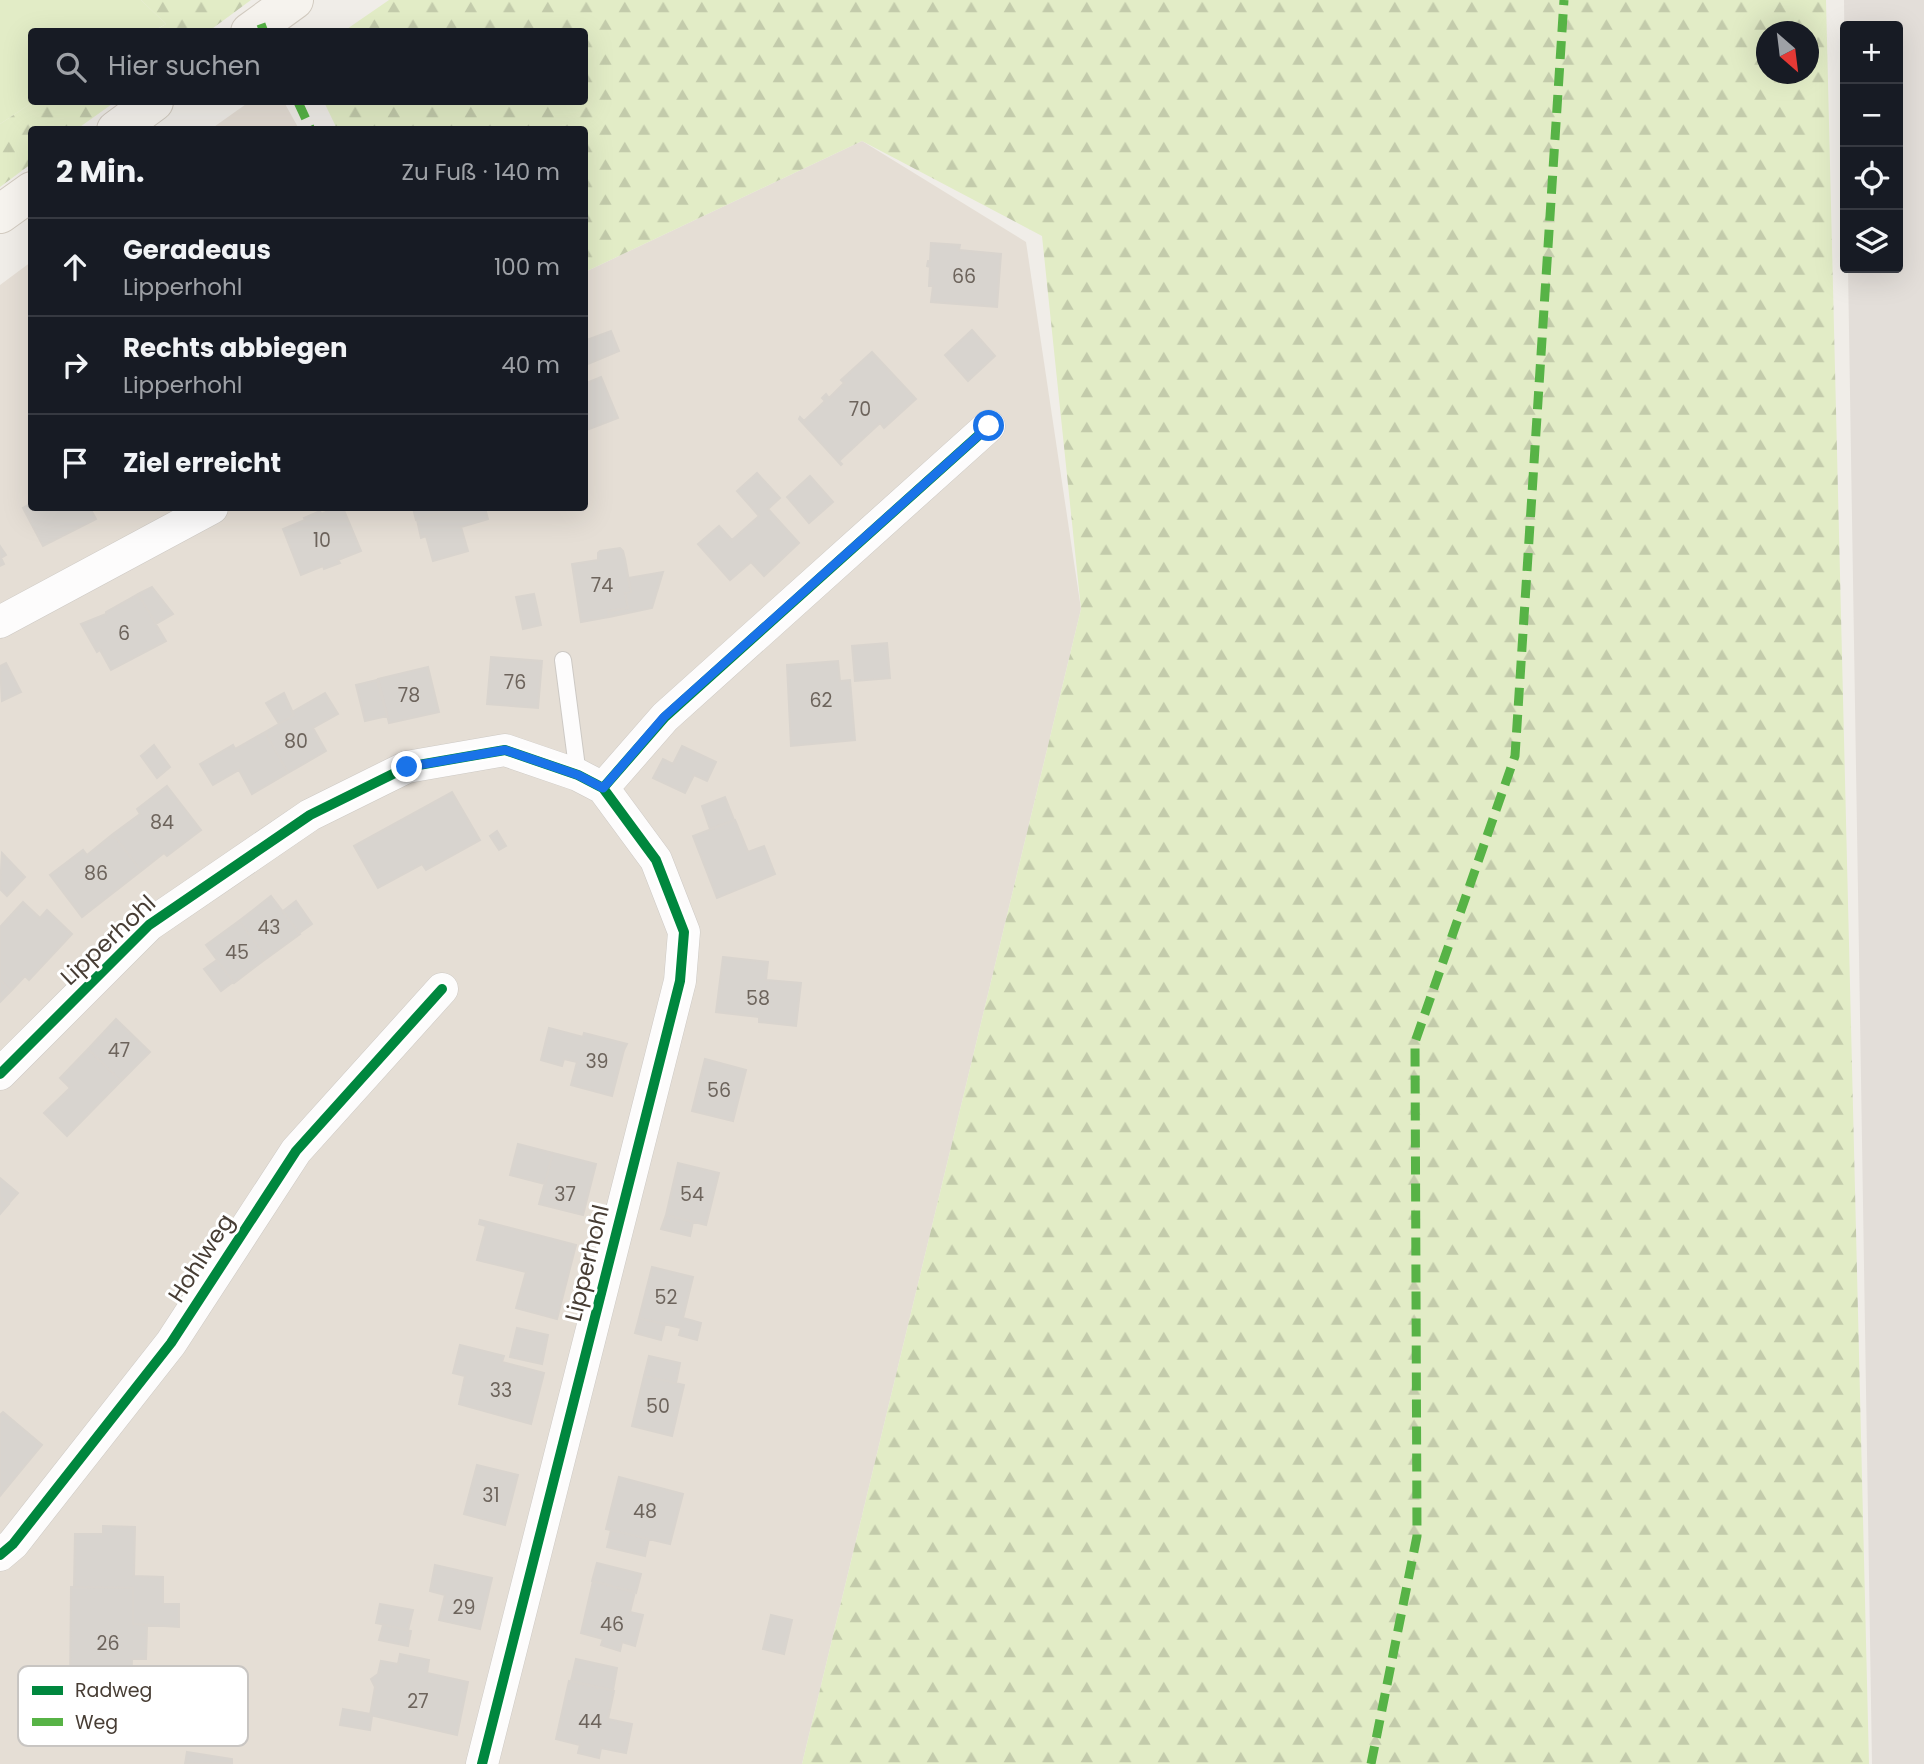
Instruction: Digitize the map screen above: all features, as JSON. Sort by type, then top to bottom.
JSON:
[{"type":"main road","points":[[255,28],[293,0]]},
{"type":"main road","points":[[121,126],[150,105]]},
{"type":"main road","points":[[0,214],[28,194]]},
{"type":"street","points":[[590,781],[989,426]]},
{"type":"street","points":[[0,622],[206,511]]},
{"type":"street","name":"Lipperhohl","points":[[0,1074],[149,925],[310,815],[407,767],[505,750],[590,781],[656,860],[684,932],[680,981],[482,1764]]},
{"type":"street","name":"Hohlweg","points":[[0,1555],[13,1544],[172,1343],[296,1151],[442,989]]},
{"type":"lane","points":[[563,660],[590,781]]},
{"type":"shaded area","points":[[1844,0],[1924,0],[1924,1764],[1872,1764],[1848,273],[1903,273],[1903,21],[1844,21]]},
{"type":"shaded area","points":[[245,105],[286,105],[297,126],[215,126]]},
{"type":"shaded area","points":[[862,141],[1026,242],[1081,609],[802,1764],[0,1764],[0,285],[28,264],[28,511],[588,511],[588,271]]},
{"type":"green space","points":[[0,0],[141,0],[166,24],[159,28],[28,28],[28,105],[0,124]]},
{"type":"green space","points":[[141,0],[251,0],[213,28],[160,28],[166,24]]},
{"type":"green space","points":[[389,0],[1826,0],[1869,1764],[802,1764],[1081,609],[1042,236],[862,141],[588,271],[588,126],[336,126],[325,105],[588,105],[588,28],[348,28]]},
{"type":"green space","points":[[28,105],[111,105],[81,126],[28,126],[28,166],[0,187],[0,124]]},
{"type":"building","points":[[931,243],[960,245],[959,250],[1001,254],[997,307],[931,302],[933,286],[929,286],[930,267],[927,266]]},
{"type":"building","points":[[972,330],[995,356],[968,381],[945,355]]},
{"type":"building","points":[[611,331],[619,351],[588,364],[588,340]]},
{"type":"building","points":[[872,352],[916,399],[884,428],[880,423],[839,461],[841,465],[799,419],[800,417],[804,421],[825,401],[822,398],[826,394],[829,398],[844,383],[841,380]]},
{"type":"building","points":[[601,377],[618,418],[588,429],[588,382]]},
{"type":"building","points":[[757,473],[780,498],[768,509],[799,543],[764,576],[751,562],[730,580],[698,544],[719,526],[732,540],[759,516],[737,491]]},
{"type":"building","points":[[810,476],[833,502],[809,523],[787,497]]},
{"type":"building","points":[[28,505],[28,511],[92,511],[96,519],[43,546],[23,508]]},
{"type":"building","points":[[320,511],[321,514],[344,511],[361,551],[338,560],[340,563],[324,569],[323,566],[301,575],[283,529]]},
{"type":"building","points":[[414,511],[444,511],[416,520]]},
{"type":"building","points":[[444,511],[486,511],[488,519],[461,527],[468,551],[433,561],[426,536],[421,538],[417,520]]},
{"type":"building","points":[[0,546],[6,555],[1,558],[4,564],[0,566]]},
{"type":"building","points":[[620,548],[625,559],[631,592],[625,593],[628,608],[608,611],[609,617],[581,622],[572,564],[598,560],[600,551]]},
{"type":"building","points":[[663,572],[652,608],[609,617],[608,611],[628,608],[625,593],[631,592],[628,578]]},
{"type":"building","points":[[152,587],[173,614],[156,624],[138,594]]},
{"type":"building","points":[[138,594],[166,641],[111,670],[81,624],[106,614]]},
{"type":"building","points":[[534,594],[541,625],[523,629],[516,597]]},
{"type":"building","points":[[887,643],[890,678],[855,681],[852,646]]},
{"type":"building","points":[[491,657],[542,661],[538,708],[487,704]]},
{"type":"building","points":[[838,661],[840,681],[850,680],[855,740],[791,746],[787,665]]},
{"type":"building","points":[[6,663],[21,692],[2,701],[0,666]]},
{"type":"building","points":[[428,667],[439,712],[389,723],[378,679]]},
{"type":"building","points":[[377,680],[387,716],[365,721],[356,685]]},
{"type":"building","points":[[284,693],[294,715],[279,724],[266,703]]},
{"type":"building","points":[[325,693],[338,714],[313,728],[326,751],[288,773],[265,732]]},
{"type":"building","points":[[265,732],[288,773],[252,794],[239,770],[213,785],[200,764],[233,745],[235,749]]},
{"type":"building","points":[[154,745],[170,767],[157,778],[141,756]]},
{"type":"building","points":[[682,746],[716,762],[707,781],[694,775],[685,793],[653,778],[663,759],[673,764]]},
{"type":"building","points":[[167,786],[201,830],[167,856],[164,853],[141,871],[113,834],[140,814],[137,809]]},
{"type":"building","points":[[452,792],[480,840],[426,870],[422,864],[378,888],[354,846]]},
{"type":"building","points":[[725,797],[734,820],[710,829],[702,806]]},
{"type":"building","points":[[735,820],[748,852],[764,846],[775,874],[717,898],[693,836]]},
{"type":"building","points":[[497,831],[506,846],[499,850],[490,836]]},
{"type":"building","points":[[113,834],[141,871],[82,917],[50,875],[83,850],[87,855]]},
{"type":"building","points":[[2,853],[25,877],[7,896],[0,889]]},
{"type":"building","points":[[271,896],[300,934],[267,958],[239,921]]},
{"type":"building","points":[[296,901],[312,924],[299,933],[283,911]]},
{"type":"building","points":[[23,902],[40,918],[47,910],[72,934],[29,980],[25,976],[11,991],[0,980],[0,927]]},
{"type":"building","points":[[239,921],[267,958],[234,983],[206,945]]},
{"type":"building","points":[[723,957],[768,962],[766,980],[801,983],[796,1026],[759,1022],[759,1017],[716,1012]]},
{"type":"building","points":[[217,960],[233,982],[221,991],[204,969]]},
{"type":"building","points":[[0,980],[11,991],[0,1002]]},
{"type":"building","points":[[116,1019],[150,1052],[121,1081],[88,1049]]},
{"type":"building","points":[[549,1028],[583,1037],[584,1033],[627,1044],[612,1096],[571,1085],[577,1062],[564,1059],[562,1066],[541,1060]]},
{"type":"building","points":[[88,1049],[121,1081],[67,1136],[44,1113],[70,1088],[60,1078]]},
{"type":"building","points":[[705,1059],[746,1070],[733,1121],[692,1111]]},
{"type":"building","points":[[518,1144],[553,1153],[545,1184],[510,1175]]},
{"type":"building","points":[[553,1153],[596,1164],[583,1215],[539,1204]]},
{"type":"building","points":[[678,1163],[719,1173],[706,1225],[666,1215]]},
{"type":"building","points":[[0,1178],[18,1193],[8,1204],[0,1197]]},
{"type":"building","points":[[0,1197],[9,1204],[0,1214]]},
{"type":"building","points":[[666,1215],[693,1222],[690,1236],[661,1229]]},
{"type":"building","points":[[480,1220],[576,1245],[557,1319],[516,1308],[526,1272],[477,1260],[486,1226],[479,1224]]},
{"type":"building","points":[[652,1267],[693,1277],[683,1318],[701,1323],[697,1340],[679,1335],[681,1328],[639,1318]]},
{"type":"building","points":[[639,1318],[665,1324],[661,1340],[635,1333]]},
{"type":"building","points":[[517,1328],[548,1335],[542,1364],[510,1357]]},
{"type":"building","points":[[460,1345],[504,1356],[502,1362],[544,1373],[531,1424],[459,1404],[465,1376],[453,1373]]},
{"type":"building","points":[[649,1356],[680,1363],[676,1383],[644,1376]]},
{"type":"building","points":[[644,1376],[684,1385],[672,1436],[632,1426]]},
{"type":"building","points":[[3,1412],[42,1445],[0,1496],[0,1415]]},
{"type":"building","points":[[477,1465],[518,1475],[505,1525],[464,1514]]},
{"type":"building","points":[[619,1477],[683,1494],[670,1544],[606,1529]]},
{"type":"building","points":[[103,1526],[135,1527],[134,1576],[163,1577],[163,1604],[179,1604],[179,1627],[133,1624],[133,1588],[74,1587],[75,1534],[103,1534]]},
{"type":"building","points":[[611,1530],[649,1539],[645,1556],[607,1547]]},
{"type":"building","points":[[597,1563],[641,1574],[636,1593],[592,1581]]},
{"type":"building","points":[[435,1565],[492,1578],[480,1629],[439,1620],[445,1595],[430,1591]]},
{"type":"building","points":[[593,1581],[635,1592],[630,1612],[643,1615],[635,1646],[622,1642],[620,1651],[601,1645],[603,1639],[581,1633]]},
{"type":"building","points":[[71,1587],[133,1588],[133,1624],[147,1625],[146,1659],[132,1659],[132,1666],[70,1666]]},
{"type":"building","points":[[380,1604],[413,1610],[408,1630],[376,1623]]},
{"type":"building","points":[[771,1615],[792,1620],[784,1654],[763,1649]]},
{"type":"building","points":[[383,1625],[411,1631],[408,1646],[379,1640]]},
{"type":"building","points":[[400,1654],[429,1660],[427,1673],[468,1682],[457,1735],[370,1715],[375,1687],[371,1679],[378,1674],[381,1661],[398,1664]]},
{"type":"building","points":[[576,1659],[617,1668],[613,1690],[571,1681]]},
{"type":"building","points":[[569,1681],[614,1691],[608,1719],[632,1724],[626,1753],[601,1748],[599,1758],[578,1753],[580,1745],[556,1739]]},
{"type":"building","points":[[343,1709],[370,1714],[370,1730],[340,1725]]},
{"type":"building","points":[[187,1752],[232,1759],[232,1763],[185,1764]]},
{"type":"marked path","points":[[1371,1764],[1417,1536],[1415,1042],[1515,756],[1564,0]]},
{"type":"marked path","points":[[261,24],[262,28]]},
{"type":"marked path","points":[[299,105],[309,126]]},
{"type":"cycle path","points":[[603,788],[665,717],[989,426]]},
{"type":"cycle path","points":[[0,1074],[149,925],[310,815],[407,767],[505,750],[578,775],[603,788],[656,860],[684,932],[680,981],[482,1764]]},
{"type":"cycle path","points":[[0,1555],[13,1544],[171,1343],[296,1151],[442,989]]},
{"type":"route","points":[[407,767],[505,750],[578,775],[603,788],[664,717],[989,426]]}]
